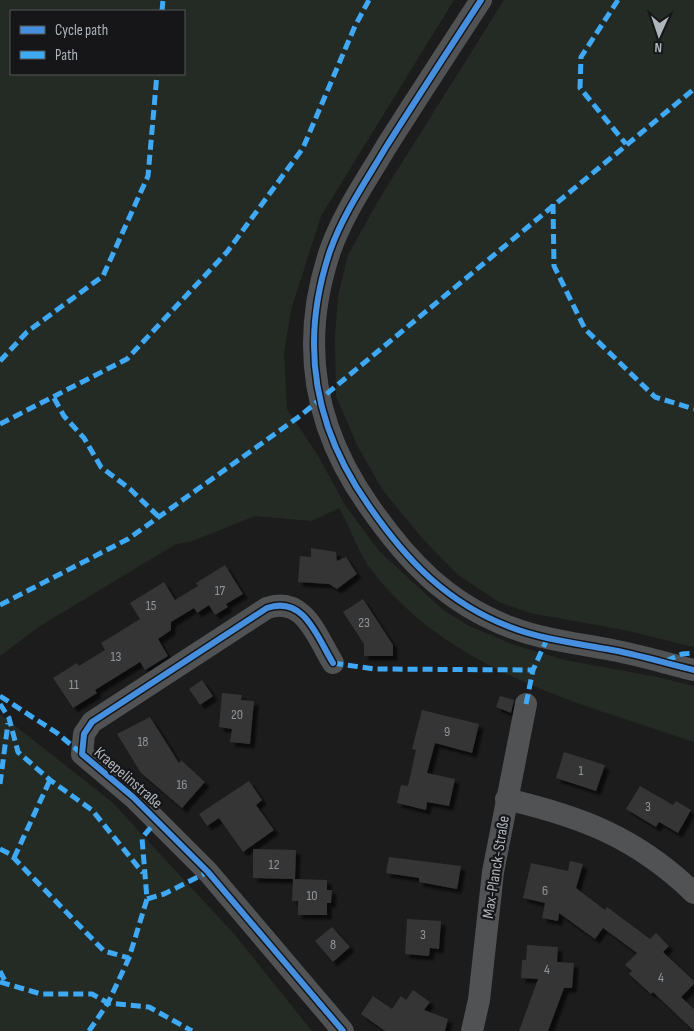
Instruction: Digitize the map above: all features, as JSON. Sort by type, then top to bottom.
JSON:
[{"type":"street","points":[[480,0],[350,207],[331,251],[313,325],[313,360],[318,400],[339,451],[360,494],[396,544],[420,570],[451,596],[480,614],[511,628],[547,639],[610,650],[694,670]]},
{"type":"street","name":"Kraepelinstraße","points":[[333,663],[303,614],[286,604],[267,608],[92,722],[84,734],[82,754],[133,797],[202,866],[266,938],[343,1031]]},
{"type":"street","name":"Max-Planck-Straße","points":[[472,1031],[479,1000],[488,905],[506,800],[526,704]]},
{"type":"street","points":[[506,800],[550,809],[589,823],[630,842],[664,866],[694,893]]},
{"type":"shaded area","points":[[0,0],[454,0],[321,216],[291,310],[284,353],[287,409],[317,454],[345,505],[379,551],[442,609],[469,626],[514,645],[565,660],[657,677],[694,686],[694,742],[606,713],[520,680],[479,659],[440,635],[404,606],[373,572],[363,557],[339,508],[312,521],[255,516],[190,542],[176,544],[40,626],[0,656]]},
{"type":"shaded area","points":[[504,0],[694,0],[694,647],[624,630],[530,613],[499,602],[458,575],[422,538],[382,489],[357,445],[336,396],[335,338],[338,296],[348,255],[381,196]]},
{"type":"shaded area","points":[[0,714],[112,802],[235,935],[312,1031],[0,1031]]},
{"type":"building","points":[[311,548],[336,552],[337,561],[346,557],[357,574],[337,589],[329,584],[298,582],[300,556],[311,557]]},
{"type":"building","points":[[225,565],[243,594],[226,604],[228,607],[215,615],[209,605],[197,613],[194,608],[171,622],[171,630],[158,639],[168,656],[145,670],[140,662],[95,690],[97,693],[73,708],[53,678],[77,663],[79,666],[105,650],[101,643],[140,619],[130,603],[164,582],[175,600],[198,586],[196,583]]},
{"type":"building","points":[[363,599],[393,645],[393,656],[364,656],[364,644],[343,612]]},
{"type":"building","points":[[202,680],[213,696],[200,705],[189,689]]},
{"type":"building","points":[[222,693],[242,695],[241,700],[254,701],[250,744],[230,742],[232,729],[219,727]]},
{"type":"building","points":[[500,696],[514,700],[511,713],[496,707]]},
{"type":"building","points":[[422,710],[479,724],[472,753],[435,743],[427,773],[455,779],[449,806],[427,802],[426,810],[397,803],[401,785],[408,786],[416,750],[412,749]]},
{"type":"building","points":[[150,717],[179,763],[181,760],[205,782],[182,808],[141,773],[117,734]]},
{"type":"building","points":[[564,752],[605,765],[596,791],[556,778]]},
{"type":"building","points":[[249,781],[262,800],[256,805],[274,830],[243,852],[219,818],[207,826],[199,814]]},
{"type":"building","points":[[640,786],[673,805],[676,801],[691,810],[678,833],[659,822],[656,827],[626,809]]},
{"type":"building","points":[[253,849],[296,850],[295,879],[327,880],[327,890],[332,890],[331,903],[327,903],[327,915],[298,915],[298,901],[292,901],[293,879],[253,878]]},
{"type":"building","points":[[389,857],[461,866],[457,889],[419,882],[419,878],[386,873]]},
{"type":"building","points":[[570,861],[583,864],[576,888],[605,910],[607,907],[650,939],[656,933],[669,946],[663,952],[694,981],[694,984],[681,997],[694,1009],[694,1031],[653,992],[651,994],[629,974],[632,971],[625,965],[637,953],[603,928],[595,939],[559,913],[558,921],[542,918],[545,903],[523,898],[531,863],[568,871]]},
{"type":"building","points":[[407,919],[441,921],[439,949],[430,948],[429,956],[405,954]]},
{"type":"building","points":[[332,927],[350,947],[333,962],[315,941]]},
{"type":"building","points":[[527,945],[558,947],[557,962],[574,963],[572,988],[564,988],[548,1031],[519,1031],[538,979],[521,978],[522,960],[526,960]]},
{"type":"building","points":[[413,990],[430,1002],[424,1010],[448,1019],[445,1031],[385,1031],[361,1014],[373,996],[392,1009],[401,996],[406,1000]]},
{"type":"marked path","points":[[162,10],[163,0]]},
{"type":"marked path","points":[[0,424],[127,359],[227,252],[303,148],[355,26],[369,0]]},
{"type":"marked path","points":[[618,0],[581,57],[580,88],[626,144]]},
{"type":"marked path","points":[[0,361],[27,332],[103,276],[148,176],[157,75]]},
{"type":"marked path","points":[[0,605],[128,539],[300,416],[694,89]]},
{"type":"marked path","points":[[553,204],[554,266],[585,329],[655,397],[694,409]]},
{"type":"marked path","points":[[54,398],[64,416],[84,438],[101,467],[130,489],[159,517]]},
{"type":"marked path","points":[[526,704],[533,670],[547,639]]},
{"type":"marked path","points":[[666,661],[682,654],[694,653]]},
{"type":"marked path","points":[[333,663],[374,669],[533,670]]},
{"type":"marked path","points":[[0,696],[57,733],[82,754]]},
{"type":"marked path","points":[[0,704],[9,718],[18,752],[50,780],[92,810],[143,873]]},
{"type":"marked path","points":[[0,784],[8,723]]},
{"type":"marked path","points":[[14,858],[50,780]]},
{"type":"marked path","points":[[89,1031],[108,1003],[129,958],[147,899],[142,838],[157,820]]},
{"type":"marked path","points":[[0,849],[10,854],[104,951],[129,958]]},
{"type":"marked path","points":[[147,899],[164,894],[208,872]]},
{"type":"marked path","points":[[0,971],[6,983]]},
{"type":"marked path","points":[[0,982],[41,994],[92,994],[108,1003],[149,1007],[192,1031]]},
{"type":"cycle path","points":[[481,0],[363,185],[335,237],[320,285],[315,319],[314,351],[317,383],[324,415],[335,446],[350,476],[369,506],[398,545],[430,578],[448,593],[487,617],[534,635],[629,653],[694,670]]},
{"type":"cycle path","points":[[333,663],[315,631],[300,613],[291,607],[267,608],[92,722],[84,734],[82,754],[133,797],[208,872],[343,1031]]}]
